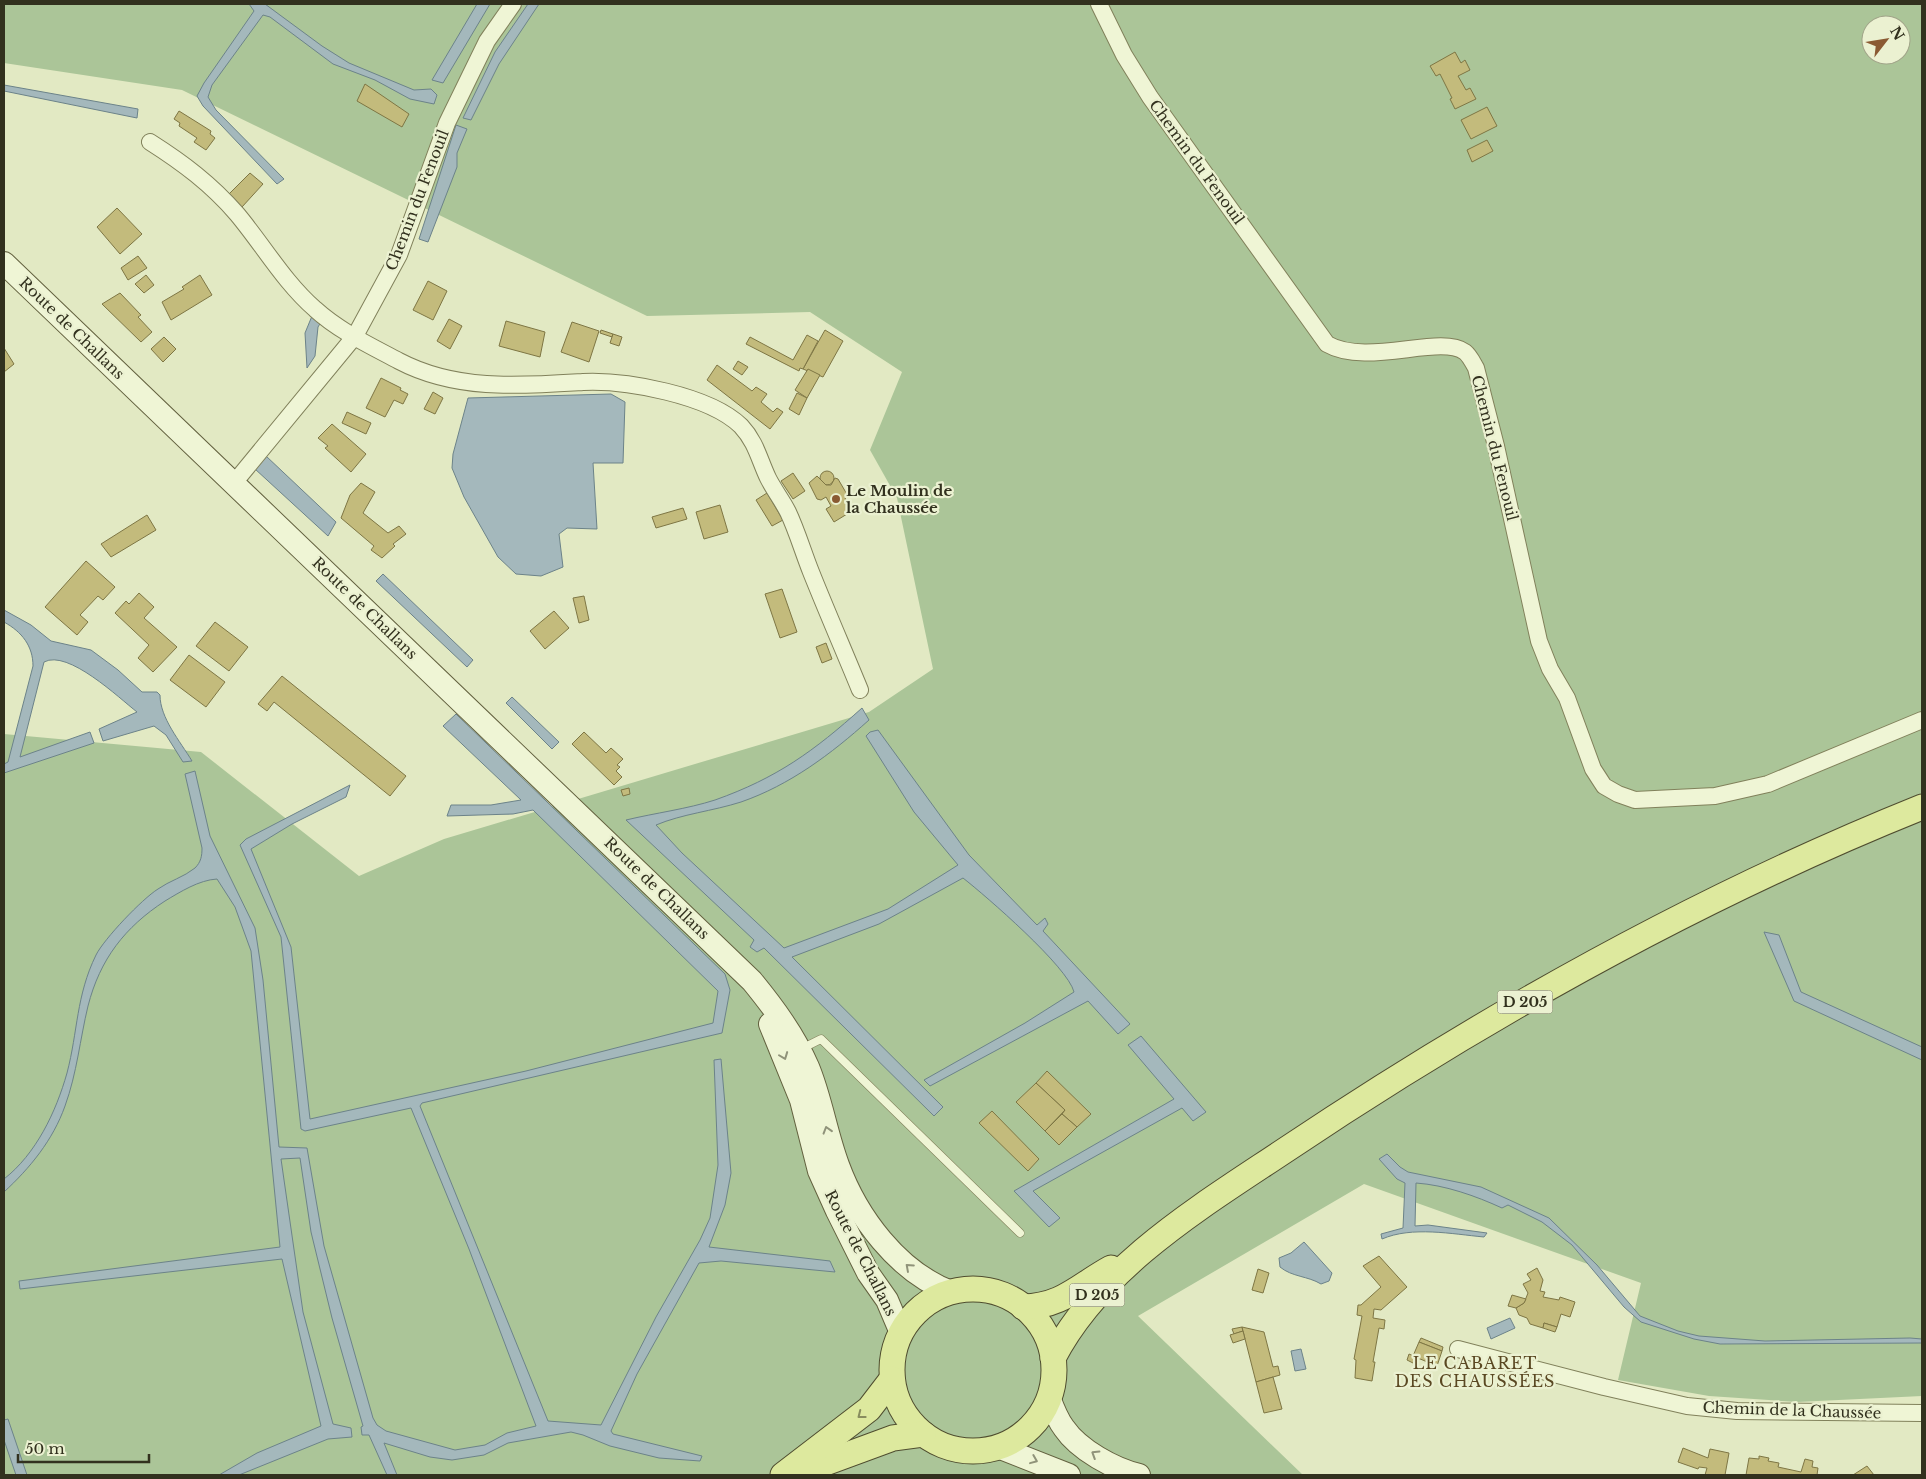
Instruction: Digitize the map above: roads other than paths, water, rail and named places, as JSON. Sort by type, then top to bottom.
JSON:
[{"type":"main road","name":"Route de Challans","points":[[4,263],[752,981],[777,1011],[808,1068],[838,1165],[857,1203],[884,1241],[910,1270],[935,1286],[951,1292]]},
{"type":"main road","name":"D 205","points":[[1053,1358],[1075,1320],[1104,1286],[1154,1243],[1247,1176],[1344,1111],[1465,1036],[1727,892],[1922,807]]},
{"type":"main road","name":"Route de Challans","points":[[725,954],[773,1029],[801,1100],[820,1171],[852,1242],[887,1300],[900,1334]]},
{"type":"main road","name":"D 205","points":[[1023,1307],[1050,1304],[1066,1297],[1096,1276],[1154,1243]]},
{"type":"main road","points":[[969,1289],[988,1290],[1007,1296],[1023,1307],[1037,1321],[1048,1339],[1053,1358],[1054,1378],[1049,1397],[1041,1414],[1029,1428],[1014,1440],[998,1447],[978,1451],[959,1450],[940,1444],[923,1434],[908,1419],[898,1400],[892,1379],[893,1356],[900,1334],[913,1315],[924,1306],[951,1292],[969,1289]]},
{"type":"main road","points":[[783,1475],[869,1409],[892,1379]]},
{"type":"main road","points":[[1049,1397],[1064,1429],[1080,1444],[1105,1460],[1139,1475]]},
{"type":"main road","points":[[793,1475],[893,1438],[923,1434]]},
{"type":"main road","points":[[998,1447],[1069,1475]]},
{"type":"street","name":"Chemin du Fenouil","points":[[234,482],[355,336],[399,256],[446,123],[487,41],[513,4]]},
{"type":"street","name":"Chemin du Fenouil","points":[[1098,4],[1124,55],[1150,97],[1327,344],[1342,351],[1359,354],[1443,348],[1464,352],[1476,368],[1496,446],[1539,641],[1550,669],[1567,698],[1594,769],[1604,786],[1618,794],[1635,800],[1715,796],[1768,784],[1922,720]]},
{"type":"street","points":[[150,142],[185,164],[211,185],[238,215],[304,298],[335,325],[401,362],[461,382],[496,385],[588,382],[626,384],[708,404],[725,413],[742,427],[757,447],[767,476],[788,513],[860,690]]},
{"type":"street","name":"Chemin de la Chaussée","points":[[1458,1348],[1604,1387],[1687,1406],[1736,1411],[1922,1413]]},
{"type":"lane","points":[[799,1051],[821,1039],[1020,1233]]},
{"type":"place","name":"Le Moulin de la Chaussée","points":[[836,499]]},
{"type":"district","name":"LE CABARET DES CHAUSSÉES","points":[[1475,1372]]}]
